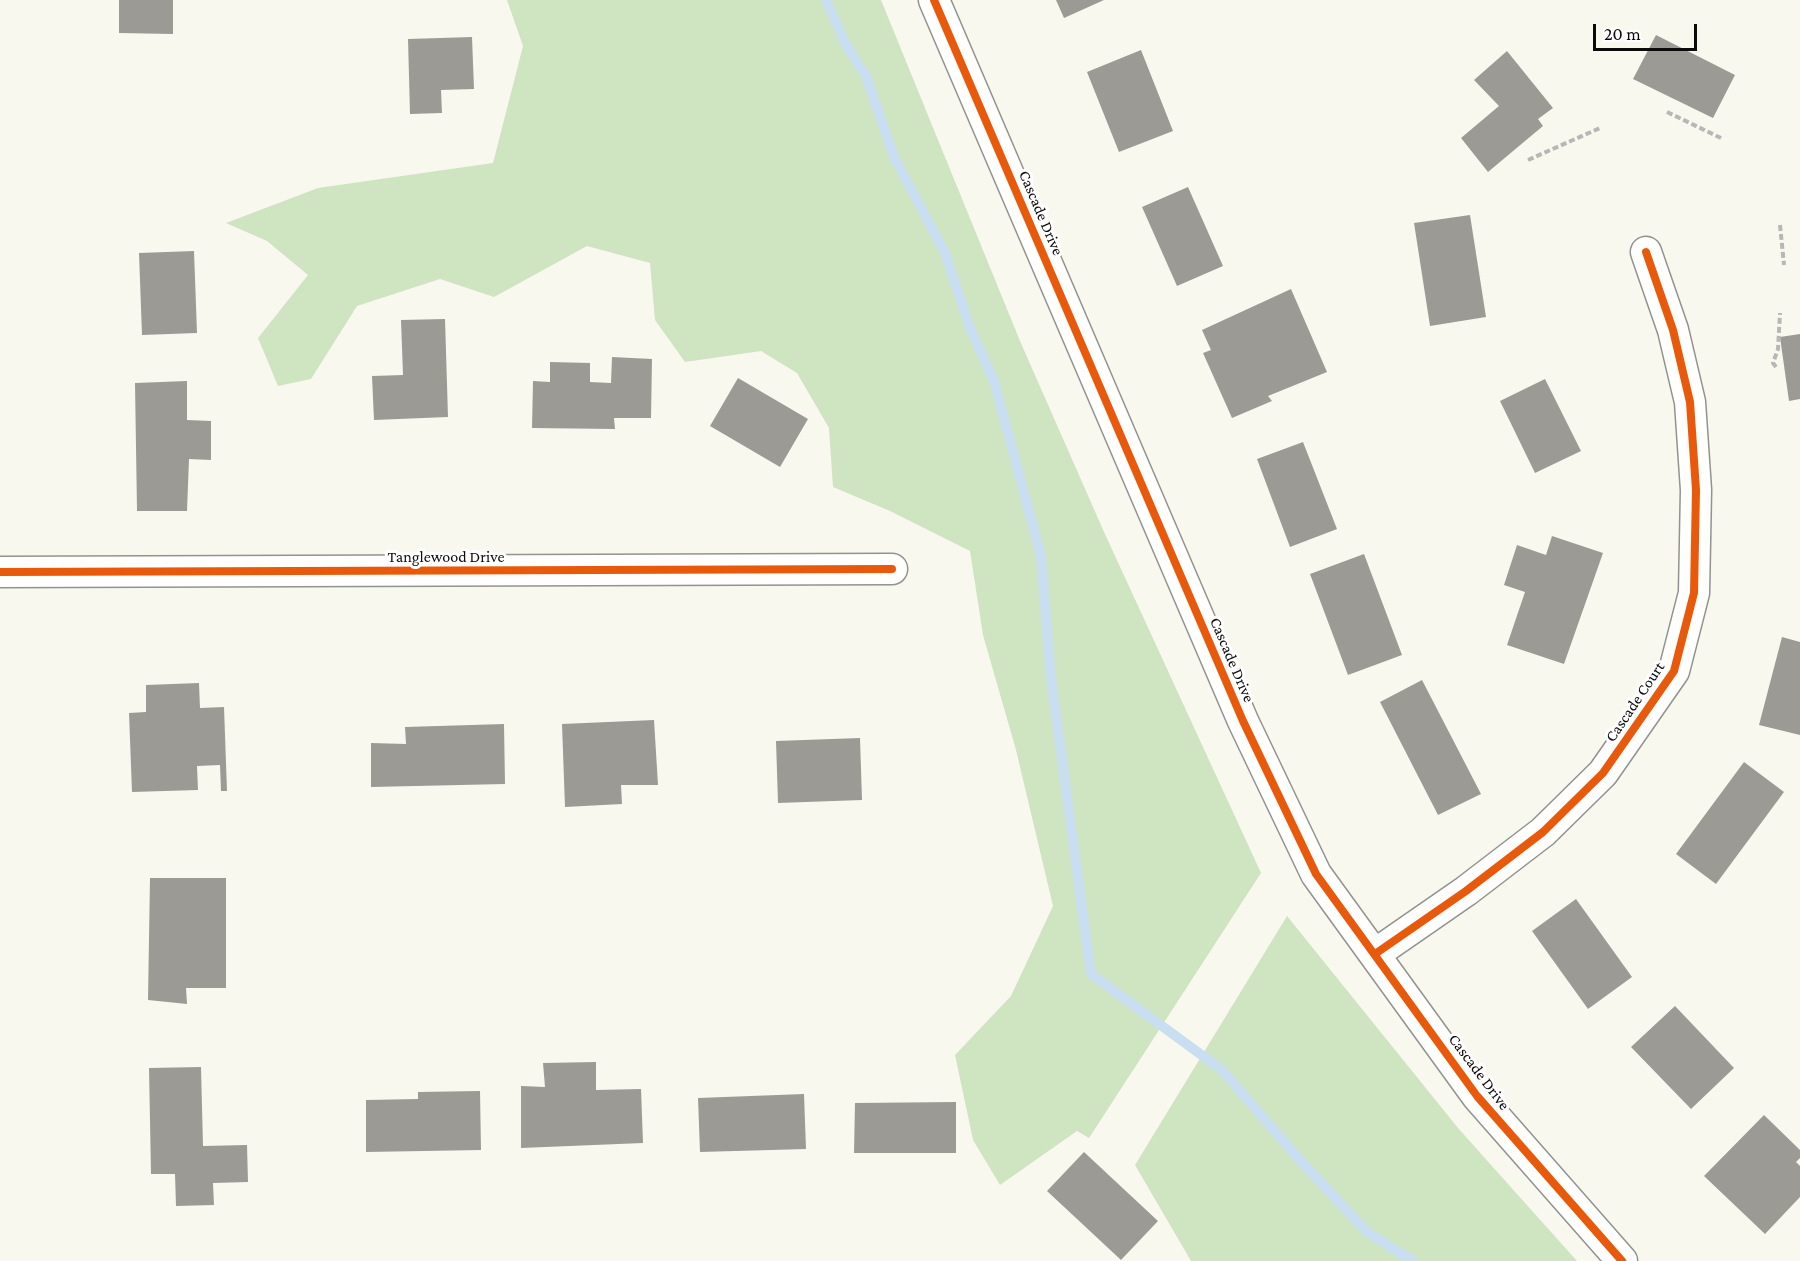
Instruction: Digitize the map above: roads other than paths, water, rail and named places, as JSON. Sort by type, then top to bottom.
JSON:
[{"type":"street","name":"Cascade Drive","points":[[934,0],[1243,721],[1316,874],[1477,1096],[1622,1261]]},
{"type":"street","name":"Cascade Court","points":[[1376,954],[1467,891],[1543,832],[1603,773],[1674,671],[1694,593],[1696,490],[1690,402],[1673,330],[1646,252]]},
{"type":"street","name":"Tanglewood Drive","points":[[0,572],[892,568]]},
{"type":"waterway","points":[[826,0],[846,45],[866,76],[894,157],[945,253],[970,328],[994,381],[1041,556],[1051,678],[1091,974],[1222,1070],[1298,1158],[1367,1232],[1413,1261]]}]
